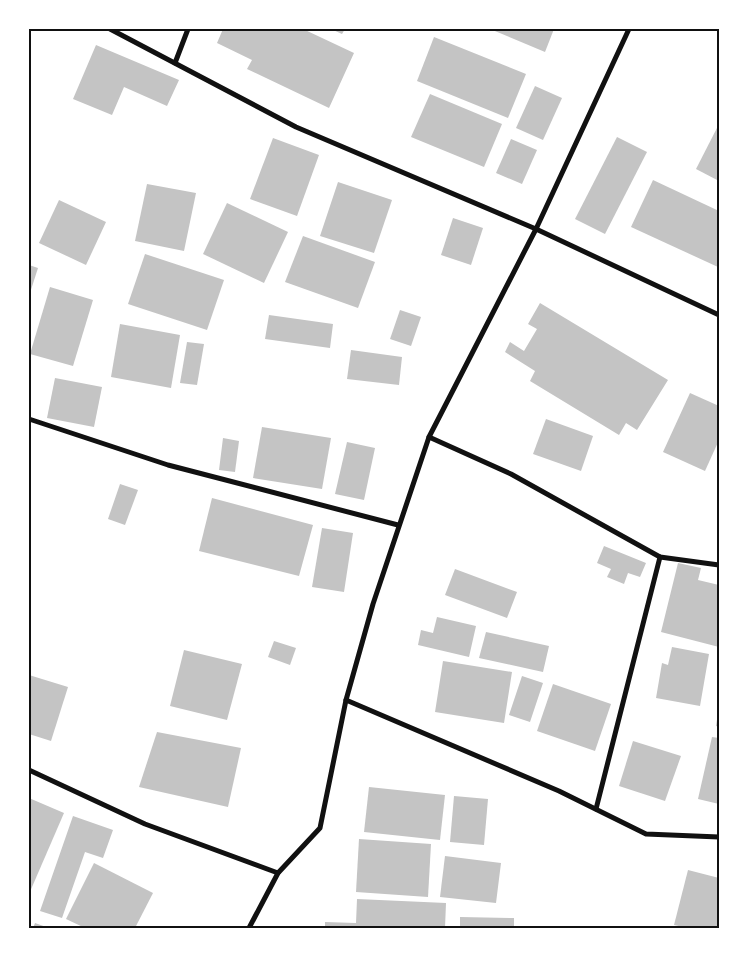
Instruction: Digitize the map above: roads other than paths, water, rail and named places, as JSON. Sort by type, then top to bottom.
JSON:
[{"type":"street","points":[[110,29],[296,127],[536,229],[719,315]]},
{"type":"street","points":[[175,63],[188,29]]},
{"type":"street","points":[[249,928],[278,873],[320,828],[346,700],[372,604],[429,436],[487,320],[536,229],[629,29]]},
{"type":"street","points":[[29,419],[168,466],[398,525]]},
{"type":"street","points":[[429,436],[510,474],[660,557],[719,565]]},
{"type":"street","points":[[596,809],[660,557]]},
{"type":"street","points":[[346,700],[596,809],[646,834],[719,836]]},
{"type":"street","points":[[29,770],[145,824],[278,873]]}]
